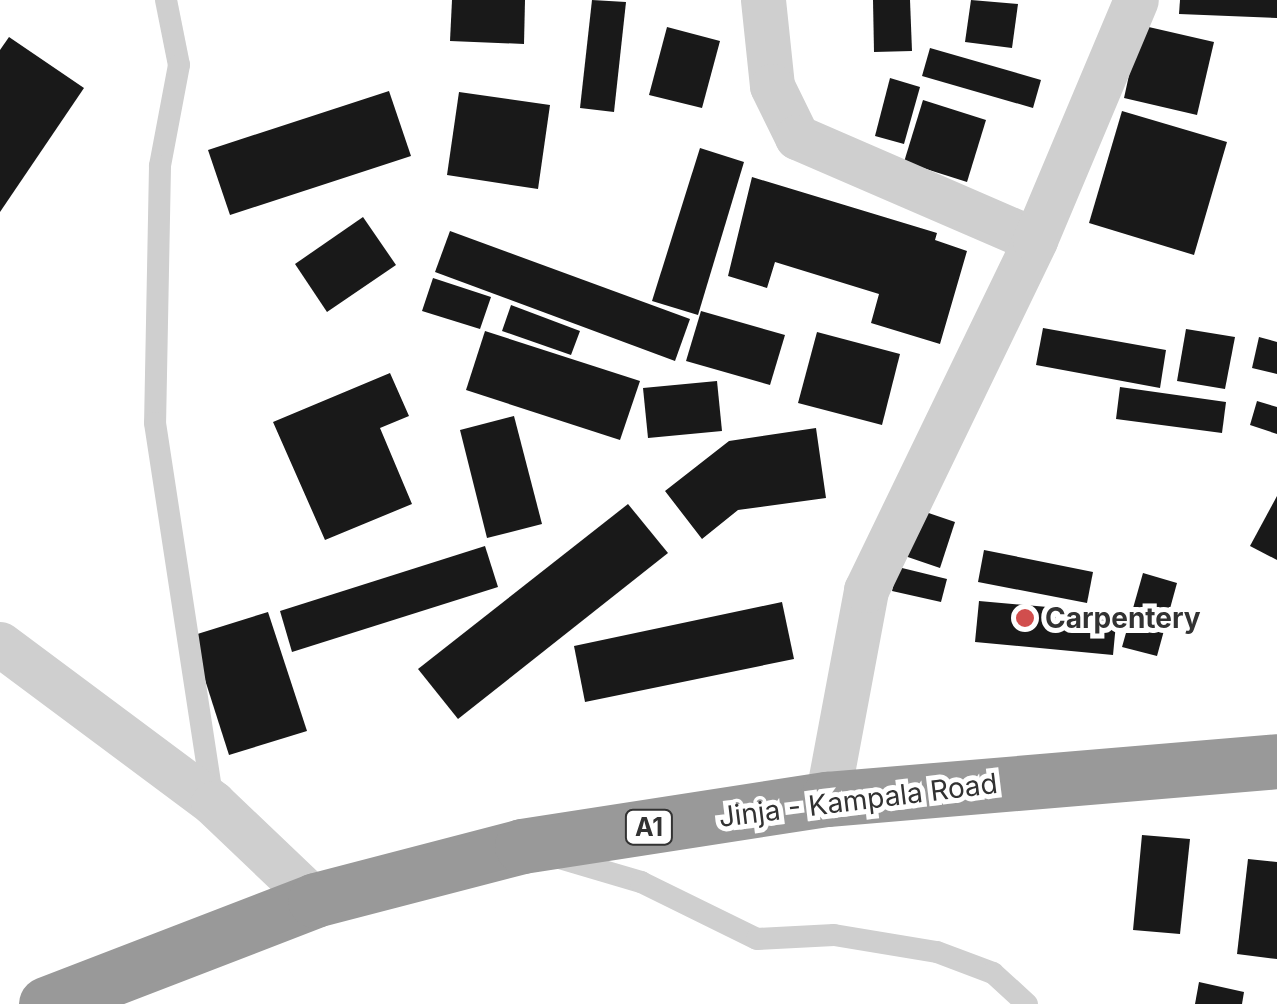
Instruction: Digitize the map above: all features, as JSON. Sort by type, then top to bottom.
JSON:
[{"type":"highway","name":"Jinja - Kampala Road","points":[[46,1004],[315,900],[522,846],[828,799],[1277,761]]},
{"type":"street","points":[[763,0],[772,86],[796,137],[1034,240]]},
{"type":"street","points":[[828,799],[866,590],[1034,240],[1136,0]]},
{"type":"street","points":[[0,644],[214,803],[315,900]]},
{"type":"lane","points":[[166,0],[179,64],[160,166],[155,424],[214,803]]},
{"type":"lane","points":[[522,846],[640,882],[757,939],[834,935],[937,952],[993,973],[1026,1004]]},
{"type":"building","points":[[452,0],[525,0],[524,44],[450,41]]},
{"type":"building","points":[[592,0],[626,2],[614,112],[580,108]]},
{"type":"building","points":[[873,0],[910,0],[912,51],[874,52]]},
{"type":"building","points":[[971,0],[1018,4],[1012,48],[965,42]]},
{"type":"building","points":[[1180,0],[1277,0],[1277,18],[1179,14]]},
{"type":"building","points":[[1140,25],[1214,42],[1197,115],[1124,98]]},
{"type":"building","points":[[667,27],[720,41],[702,108],[649,95]]},
{"type":"building","points":[[9,37],[84,88],[0,212],[0,50]]},
{"type":"building","points":[[930,48],[1041,80],[1033,108],[922,76]]},
{"type":"building","points":[[890,78],[920,87],[904,144],[875,136]]},
{"type":"building","points":[[389,91],[411,156],[230,215],[208,150]]},
{"type":"building","points":[[459,92],[550,105],[538,189],[447,175]]},
{"type":"building","points":[[923,100],[986,120],[967,182],[904,162]]},
{"type":"building","points":[[1122,111],[1227,142],[1194,255],[1089,223]]},
{"type":"building","points":[[700,148],[744,162],[698,315],[652,301]]},
{"type":"building","points":[[752,177],[937,233],[935,240],[967,251],[940,344],[871,323],[879,294],[775,262],[767,288],[728,276]]},
{"type":"building","points":[[363,217],[396,265],[327,312],[295,264]]},
{"type":"building","points":[[450,231],[690,319],[675,361],[435,272]]},
{"type":"building","points":[[433,278],[491,297],[480,329],[422,311]]},
{"type":"building","points":[[511,305],[580,331],[571,355],[502,331]]},
{"type":"building","points":[[701,311],[785,335],[770,385],[686,361]]},
{"type":"building","points":[[1043,328],[1166,350],[1160,388],[1036,365]]},
{"type":"building","points":[[1186,329],[1235,337],[1225,389],[1177,381]]},
{"type":"building","points":[[485,331],[640,381],[620,440],[466,390]]},
{"type":"building","points":[[817,332],[900,354],[882,425],[798,403]]},
{"type":"building","points":[[1259,337],[1277,342],[1277,374],[1252,368]]},
{"type":"building","points":[[390,373],[409,416],[380,428],[412,504],[325,540],[273,422]]},
{"type":"building","points":[[717,381],[722,431],[648,438],[643,388]]},
{"type":"building","points":[[1120,387],[1226,402],[1222,433],[1116,419]]},
{"type":"building","points":[[1257,401],[1277,407],[1277,434],[1250,425]]},
{"type":"building","points":[[514,416],[542,524],[487,538],[460,430]]},
{"type":"building","points":[[816,428],[826,498],[738,510],[702,539],[665,491],[729,441]]},
{"type":"building","points":[[1277,496],[1277,560],[1250,546]]},
{"type":"building","points":[[628,504],[668,553],[458,719],[418,669]]},
{"type":"building","points":[[911,507],[955,522],[940,568],[896,553]]},
{"type":"building","points":[[485,546],[498,587],[292,652],[280,611]]},
{"type":"building","points":[[984,550],[1093,572],[1087,603],[978,582]]},
{"type":"building","points":[[898,567],[947,579],[941,602],[892,591]]},
{"type":"building","points":[[1143,573],[1177,583],[1157,656],[1122,647]]},
{"type":"building","points":[[979,601],[1117,613],[1113,655],[975,642]]},
{"type":"building","points":[[782,602],[794,659],[585,702],[574,646]]},
{"type":"building","points":[[268,612],[307,731],[229,755],[191,636]]},
{"type":"building","points":[[1142,835],[1190,839],[1180,934],[1133,930]]},
{"type":"building","points":[[1248,859],[1277,862],[1277,959],[1237,954]]},
{"type":"building","points":[[1199,982],[1244,992],[1242,1004],[1195,1004]]},
{"type":"place","name":"Carpentery","points":[[1025,618]]}]
